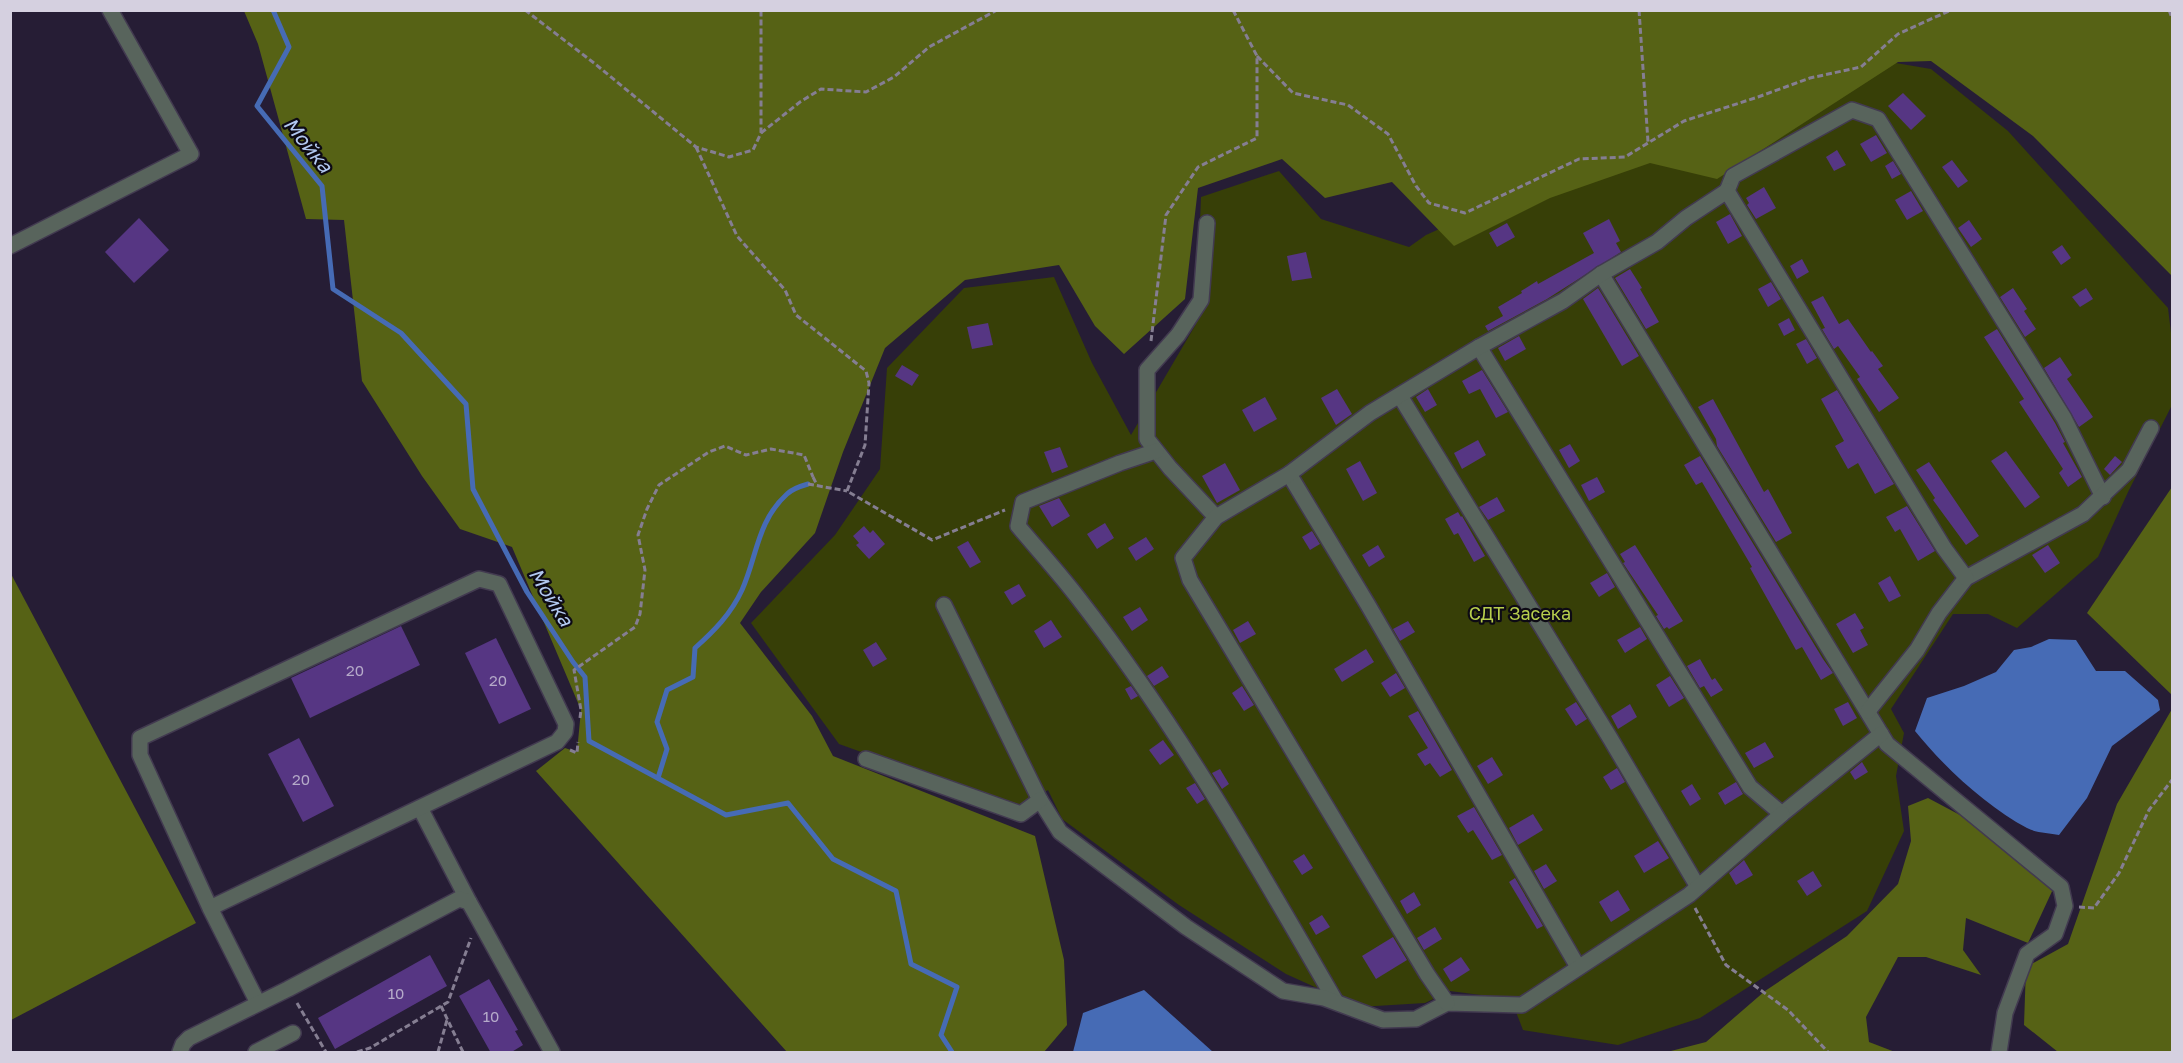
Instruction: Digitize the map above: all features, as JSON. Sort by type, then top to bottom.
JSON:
[{"type":"street","points":[[10,246],[191,154],[110,10]]},
{"type":"street","points":[[1447,1003],[1427,974],[1190,579],[1183,558],[1216,518],[1289,474],[1370,413],[1479,347],[1563,301],[1600,274],[1657,242],[1686,218],[1727,191],[1733,176],[1852,111],[1878,119],[2064,418],[2103,497]]},
{"type":"street","points":[[1727,191],[1938,537],[1966,578]]},
{"type":"street","points":[[1206,223],[1201,300],[1178,335],[1147,370],[1147,439],[1216,518]]},
{"type":"street","points":[[1600,274],[1887,744],[2061,887],[2065,906],[2055,934],[2027,954],[2005,1013],[1999,1053]]},
{"type":"street","points":[[1479,347],[1750,787],[1782,814]]},
{"type":"street","points":[[1400,396],[1610,738],[1694,891]]},
{"type":"street","points":[[1868,711],[1917,650],[1939,613],[1966,578],[2083,514],[2103,497],[2128,470],[2151,428]]},
{"type":"street","points":[[1156,451],[1023,502],[1017,526],[1079,599],[1138,680],[1243,840],[1336,1002]]},
{"type":"street","points":[[1289,474],[1368,605],[1578,967]]},
{"type":"street","points":[[210,908],[557,742],[565,732],[566,724],[499,584],[479,579],[140,738],[140,755],[210,908],[258,1003]]},
{"type":"street","points":[[944,605],[1040,800],[1060,832],[1186,927],[1283,991],[1324,998],[1383,1020],[1416,1019],[1447,1003],[1522,1005],[1694,891],[1782,814],[1881,734]]},
{"type":"street","points":[[866,759],[1021,814],[1040,800]]},
{"type":"street","points":[[420,808],[552,1053]]},
{"type":"street","points":[[180,1053],[183,1044],[189,1038],[459,899],[469,902]]},
{"type":"street","points":[[256,1053],[293,1033]]},
{"type":"path","points":[[525,10],[696,147],[729,157],[753,150],[761,133],[761,10]]},
{"type":"path","points":[[761,133],[800,102],[821,89],[866,92],[894,77],[929,47],[997,10]]},
{"type":"path","points":[[1233,10],[1257,56],[1293,93],[1348,105],[1388,134],[1416,186],[1430,203],[1465,213],[1579,159],[1625,157],[1683,121],[1810,78],[1861,67],[1898,34],[1951,10]]},
{"type":"path","points":[[1638,10],[1648,142]]},
{"type":"path","points":[[2169,10],[2172,18]]},
{"type":"path","points":[[1147,370],[1158,298],[1166,215],[1198,167],[1257,138],[1257,56]]},
{"type":"path","points":[[696,147],[737,237],[785,290],[796,315],[866,371],[869,383],[865,445],[847,491]]},
{"type":"path","points":[[580,721],[581,710],[574,670],[635,627],[640,614],[645,570],[638,535],[659,485],[709,452],[725,446],[746,455],[771,449],[804,455],[817,486]]},
{"type":"path","points":[[808,484],[847,491],[932,540],[1023,502]]},
{"type":"path","points":[[557,742],[577,753],[579,731]]},
{"type":"path","points":[[2065,906],[2094,908],[2119,873],[2150,810],[2172,780]]},
{"type":"path","points":[[1694,891],[1726,965],[1788,1010],[1828,1053]]},
{"type":"path","points":[[357,1053],[370,1050],[448,1002],[478,918]]},
{"type":"path","points":[[288,989],[326,1053]]},
{"type":"path","points":[[441,1006],[464,1053]]},
{"type":"path","points":[[438,1053],[447,1018]]},
{"type":"green space","points":[[244,11],[2172,11],[2172,276],[2033,136],[1931,61],[1898,62],[1717,179],[1650,163],[1550,198],[1454,246],[1392,182],[1325,198],[1282,159],[1198,188],[1185,299],[1124,354],[1095,326],[1059,265],[965,280],[885,348],[843,452],[815,533],[761,592],[740,623],[812,716],[833,756],[1035,836],[1064,960],[1067,1025],[1044,1052],[787,1052],[536,771],[565,748],[577,752],[581,710],[512,547],[460,529],[422,476],[362,381],[344,220],[306,219],[258,44]]},
{"type":"green space","name":"СДТ Засека","points":[[1884,61],[1931,69],[2008,131],[2168,308],[2172,341],[2172,405],[2098,557],[2017,628],[1988,614],[1953,614],[1891,709],[1904,733],[1896,776],[1904,831],[1867,911],[1700,1018],[1618,1045],[1523,1030],[1511,999],[1450,991],[1425,1003],[1359,1007],[1286,974],[1179,905],[1062,819],[1048,790],[1020,809],[839,744],[751,623],[835,535],[880,469],[887,368],[964,288],[1054,277],[1092,363],[1131,435],[1196,324],[1201,197],[1279,171],[1321,219],[1409,247],[1426,235],[1630,143]]},
{"type":"green space","points":[[2172,487],[2172,695],[2087,613]]},
{"type":"green space","points":[[10,572],[196,923],[11,1020],[10,1020]]},
{"type":"green space","points":[[2172,709],[2172,1052],[2058,1052],[2024,1025],[2026,967],[2068,944],[2117,804]]},
{"type":"green space","points":[[1928,798],[1960,815],[2054,887],[2028,943],[1966,918],[1963,950],[1981,975],[1926,957],[1898,957],[1866,1017],[1869,1042],[1895,1052],[1667,1052],[1706,1042],[1765,991],[1847,936],[1898,884],[1911,841],[1908,806]]},
{"type":"water","points":[[2049,639],[2076,640],[2096,671],[2125,671],[2158,700],[2160,710],[2112,746],[2087,798],[2059,835],[2031,830],[1997,809],[1952,772],[1915,731],[1927,698],[1964,686],[1996,672],[2014,650],[2031,647]]},
{"type":"water","points":[[1144,990],[1213,1052],[1073,1052],[1083,1013]]},
{"type":"building","points":[[1903,93],[1926,116],[1911,130],[1888,106]]},
{"type":"building","points":[[1876,135],[1887,153],[1871,162],[1860,144]]},
{"type":"building","points":[[1837,150],[1846,165],[1834,171],[1826,157]]},
{"type":"building","points":[[1952,160],[1968,181],[1958,188],[1942,167]]},
{"type":"building","points":[[1893,161],[1901,174],[1892,179],[1885,166]]},
{"type":"building","points":[[1764,187],[1776,208],[1756,219],[1747,205],[1749,203],[1746,198]]},
{"type":"building","points":[[1911,191],[1923,211],[1907,220],[1895,200]]},
{"type":"building","points":[[1730,214],[1742,236],[1728,244],[1716,222]]},
{"type":"building","points":[[139,218],[169,250],[134,283],[105,252]]},
{"type":"building","points":[[1609,219],[1620,241],[1616,243],[1621,252],[1547,299],[1488,331],[1485,326],[1503,316],[1498,307],[1537,281],[1538,284],[1594,253],[1583,233]]},
{"type":"building","points":[[1969,220],[1982,239],[1971,247],[1958,228]]},
{"type":"building","points":[[1507,223],[1515,237],[1497,247],[1489,233]]},
{"type":"building","points":[[2062,245],[2071,258],[2061,265],[2052,252]]},
{"type":"building","points":[[1306,252],[1312,278],[1292,281],[1287,256]]},
{"type":"building","points":[[1802,259],[1809,272],[1797,279],[1790,266]]},
{"type":"building","points":[[1630,269],[1659,322],[1646,329],[1615,278]]},
{"type":"building","points":[[1771,282],[1781,299],[1768,307],[1758,289]]},
{"type":"building","points":[[1598,288],[1639,356],[1622,366],[1583,299]]},
{"type":"building","points":[[2013,288],[2027,309],[2024,311],[2036,329],[2025,337],[2000,297]]},
{"type":"building","points":[[2086,288],[2093,299],[2080,307],[2072,297]]},
{"type":"building","points":[[1823,296],[1839,324],[1848,319],[1872,351],[1883,366],[1878,369],[1899,398],[1879,412],[1857,379],[1860,377],[1838,346],[1834,349],[1822,329],[1825,328],[1811,302]]},
{"type":"building","points":[[1789,318],[1795,330],[1784,336],[1778,324]]},
{"type":"building","points":[[988,323],[993,345],[972,349],[967,327]]},
{"type":"building","points":[[1997,329],[2055,423],[2082,477],[2068,487],[2059,473],[2063,469],[2019,402],[2024,399],[1984,337]]},
{"type":"building","points":[[1519,336],[1526,349],[1505,361],[1498,348]]},
{"type":"building","points":[[1806,339],[1817,358],[1807,364],[1796,344]]},
{"type":"building","points":[[2060,357],[2072,375],[2067,379],[2093,417],[2079,427],[2044,368]]},
{"type":"building","points":[[902,365],[919,375],[912,386],[895,376]]},
{"type":"building","points":[[1482,370],[1508,412],[1496,418],[1480,389],[1469,394],[1462,381]]},
{"type":"building","points":[[1337,389],[1352,414],[1336,425],[1321,398]]},
{"type":"building","points":[[1428,389],[1437,405],[1425,412],[1416,397]]},
{"type":"building","points":[[1837,390],[1894,484],[1875,494],[1858,463],[1848,469],[1835,446],[1844,441],[1821,399]]},
{"type":"building","points":[[1265,397],[1277,419],[1254,432],[1242,410]]},
{"type":"building","points":[[1713,399],[1764,492],[1768,489],[1792,533],[1776,542],[1717,446],[1716,439],[1698,407]]},
{"type":"building","points":[[1478,440],[1486,455],[1462,469],[1454,453]]},
{"type":"building","points":[[1570,444],[1580,461],[1569,468],[1559,450]]},
{"type":"building","points":[[1060,447],[1068,467],[1052,473],[1044,452]]},
{"type":"building","points":[[2006,451],[2040,497],[2025,508],[1991,461]]},
{"type":"building","points":[[1700,456],[1833,673],[1821,680],[1802,647],[1796,650],[1750,568],[1752,567],[1702,482],[1696,485],[1684,465]]},
{"type":"building","points":[[2115,456],[2122,462],[2110,475],[2104,469]]},
{"type":"building","points":[[1360,461],[1377,493],[1363,501],[1346,469]]},
{"type":"building","points":[[1929,462],[1979,536],[1966,545],[1933,500],[1935,498],[1916,470]]},
{"type":"building","points":[[1225,463],[1240,490],[1217,503],[1202,476]]},
{"type":"building","points":[[1597,477],[1605,492],[1589,501],[1581,485]]},
{"type":"building","points":[[1497,497],[1505,511],[1488,520],[1479,507]]},
{"type":"building","points":[[1059,498],[1070,516],[1052,527],[1039,506]]},
{"type":"building","points":[[1907,506],[1935,551],[1918,561],[1900,529],[1895,532],[1886,517]]},
{"type":"building","points":[[1458,512],[1485,556],[1474,562],[1458,533],[1454,535],[1445,519]]},
{"type":"building","points":[[1105,523],[1114,538],[1097,549],[1087,534]]},
{"type":"building","points":[[864,526],[870,533],[873,530],[885,544],[869,559],[856,545],[859,543],[853,536]]},
{"type":"building","points":[[1312,531],[1320,544],[1310,550],[1302,537]]},
{"type":"building","points":[[1146,537],[1154,549],[1136,561],[1128,548]]},
{"type":"building","points":[[968,541],[981,562],[970,568],[957,547]]},
{"type":"building","points":[[1378,545],[1385,557],[1369,567],[1362,555]]},
{"type":"building","points":[[1635,545],[1683,621],[1669,629],[1667,627],[1664,629],[1656,616],[1658,615],[1623,563],[1625,562],[1620,554]]},
{"type":"building","points":[[2048,545],[2060,563],[2045,573],[2032,555]]},
{"type":"building","points":[[1607,573],[1615,587],[1599,597],[1590,583]]},
{"type":"building","points":[[1890,576],[1901,596],[1889,602],[1878,583]]},
{"type":"building","points":[[1019,584],[1026,596],[1012,605],[1004,592]]},
{"type":"building","points":[[1140,607],[1148,620],[1132,631],[1123,617]]},
{"type":"building","points":[[1855,613],[1864,628],[1860,630],[1868,645],[1853,653],[1836,624]]},
{"type":"building","points":[[1051,620],[1062,637],[1044,648],[1034,631]]},
{"type":"building","points":[[1248,621],[1256,634],[1240,643],[1233,630]]},
{"type":"building","points":[[1408,621],[1415,632],[1400,641],[1393,629]]},
{"type":"building","points":[[401,626],[420,665],[310,718],[291,678]]},
{"type":"building","points":[[1640,627],[1647,639],[1625,653],[1617,640]]},
{"type":"building","points":[[496,638],[531,709],[499,724],[465,653]]},
{"type":"building","points":[[876,642],[887,659],[873,667],[863,650]]},
{"type":"building","points":[[1366,649],[1374,662],[1342,682],[1334,669]]},
{"type":"building","points":[[1700,659],[1712,680],[1715,678],[1723,690],[1711,697],[1704,686],[1700,688],[1687,666]]},
{"type":"building","points":[[1162,666],[1169,677],[1154,686],[1147,676]]},
{"type":"building","points":[[1396,673],[1405,688],[1390,697],[1381,683]]},
{"type":"building","points":[[1670,676],[1684,698],[1669,707],[1656,685]]},
{"type":"building","points":[[1131,686],[1138,696],[1131,700],[1125,689]]},
{"type":"building","points":[[1242,686],[1254,705],[1244,711],[1232,693]]},
{"type":"building","points":[[1576,702],[1587,719],[1576,726],[1565,709]]},
{"type":"building","points":[[1848,702],[1857,718],[1843,726],[1834,709]]},
{"type":"building","points":[[1630,704],[1637,717],[1618,729],[1611,716]]},
{"type":"building","points":[[1418,711],[1452,770],[1440,777],[1430,763],[1425,766],[1417,754],[1428,748],[1408,716]]},
{"type":"building","points":[[299,738],[334,806],[303,822],[268,754]]},
{"type":"building","points":[[1163,740],[1174,755],[1160,765],[1149,750]]},
{"type":"building","points":[[1765,742],[1774,757],[1754,768],[1745,753]]},
{"type":"building","points":[[1492,757],[1503,775],[1488,784],[1477,766]]},
{"type":"building","points":[[1862,762],[1868,772],[1855,780],[1850,772]]},
{"type":"building","points":[[1617,768],[1625,782],[1611,790],[1603,777]]},
{"type":"building","points":[[1220,769],[1229,784],[1222,789],[1212,773]]},
{"type":"building","points":[[1736,782],[1743,794],[1725,805],[1718,793]]},
{"type":"building","points":[[1195,783],[1205,799],[1197,804],[1186,788]]},
{"type":"building","points":[[1692,784],[1701,799],[1690,806],[1681,791]]},
{"type":"building","points":[[1474,807],[1502,855],[1492,860],[1473,830],[1468,833],[1457,816]]},
{"type":"building","points":[[1533,814],[1543,830],[1518,845],[1509,828]]},
{"type":"building","points":[[1658,841],[1669,858],[1644,873],[1634,856]]},
{"type":"building","points":[[1304,854],[1313,868],[1302,875],[1293,861]]},
{"type":"building","points":[[1744,860],[1753,875],[1736,885],[1729,873]]},
{"type":"building","points":[[1546,864],[1557,881],[1544,889],[1534,871]]},
{"type":"building","points":[[1813,871],[1822,886],[1807,896],[1797,881]]},
{"type":"building","points":[[1515,878],[1543,926],[1537,929],[1509,882]]},
{"type":"building","points":[[1618,890],[1630,910],[1611,922],[1599,902]]},
{"type":"building","points":[[1414,892],[1421,905],[1407,914],[1400,901]]},
{"type":"building","points":[[1322,915],[1330,927],[1316,935],[1309,923]]},
{"type":"building","points":[[1435,927],[1442,939],[1424,950],[1417,938]]},
{"type":"building","points":[[1393,937],[1407,960],[1376,979],[1362,956]]},
{"type":"building","points":[[430,955],[447,986],[335,1049],[318,1018]]},
{"type":"building","points":[[1461,957],[1470,970],[1451,982],[1443,969]]},
{"type":"building","points":[[489,979],[518,1030],[515,1031],[523,1045],[510,1053],[491,1053],[459,996]]},
{"type":"waterway","name":"Мойка","points":[[273,10],[289,47],[257,106],[322,186],[333,289],[401,333],[466,404],[473,489],[527,592],[585,677],[589,741],[726,815],[788,803],[833,859],[896,891],[911,964],[957,987],[941,1035],[952,1052]]},
{"type":"waterway","points":[[658,778],[667,749],[657,722],[667,690],[693,677],[695,648],[721,622],[738,599],[769,516],[789,492],[808,484]]}]
